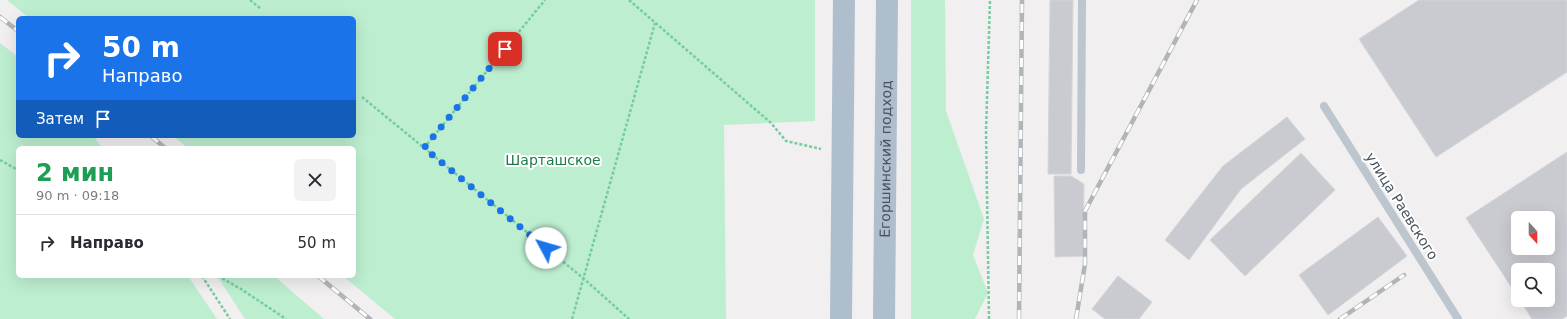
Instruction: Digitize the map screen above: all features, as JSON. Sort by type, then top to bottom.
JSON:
[{"type":"main road","points":[[841,319],[844,0]]},
{"type":"main road","name":"Егоршинский подход","points":[[884,319],[887,0]]},
{"type":"lane","points":[[1081,170],[1082,0]]},
{"type":"lane","name":"улица Раевского","points":[[1324,106],[1458,319]]},
{"type":"path","points":[[250,0],[260,8]]},
{"type":"path","points":[[424,148],[545,0]]},
{"type":"path","points":[[629,0],[771,123],[786,141],[843,154]]},
{"type":"path","points":[[989,319],[986,132],[990,0]]},
{"type":"path","points":[[572,319],[655,23]]},
{"type":"path","points":[[362,97],[583,278],[629,319]]},
{"type":"path","points":[[0,160],[16,169]]},
{"type":"path","points":[[203,278],[230,319]]},
{"type":"path","points":[[222,278],[241,288],[286,319]]},
{"type":"green space","name":"Шарташское","points":[[7,0],[815,0],[815,121],[724,125],[726,319],[395,319],[345,278],[356,278],[356,146],[186,146],[176,138],[356,138],[356,16],[27,16]]},
{"type":"green space","points":[[911,0],[945,0],[946,111],[984,219],[973,255],[988,293],[975,319],[911,319]]},
{"type":"green space","points":[[0,43],[16,55],[16,138],[95,138],[101,146],[16,146],[16,278],[189,278],[217,319],[0,319]]},
{"type":"green space","points":[[218,278],[276,278],[324,319],[245,319]]},
{"type":"building","points":[[1050,0],[1073,0],[1071,174],[1048,174]]},
{"type":"building","points":[[1419,0],[1567,0],[1567,72],[1436,157],[1359,39]]},
{"type":"building","points":[[1287,117],[1305,139],[1241,189],[1189,260],[1165,240],[1223,166]]},
{"type":"building","points":[[1567,152],[1567,316],[1562,319],[1532,319],[1524,307],[1555,307],[1555,263],[1511,263],[1511,286],[1466,218]]},
{"type":"building","points":[[1301,153],[1335,190],[1245,276],[1210,240]]},
{"type":"building","points":[[1054,176],[1071,176],[1084,184],[1083,256],[1055,257]]},
{"type":"building","points":[[1378,217],[1407,256],[1328,315],[1299,275]]},
{"type":"building","points":[[1118,276],[1152,302],[1139,319],[1105,319],[1092,309]]},
{"type":"railway","points":[[1019,319],[1022,0]]},
{"type":"railway","points":[[1076,319],[1085,264],[1085,211],[1197,0]]},
{"type":"railway","points":[[0,17],[16,29]]},
{"type":"railway","points":[[153,138],[163,146]]},
{"type":"railway","points":[[1340,319],[1404,275]]},
{"type":"railway","points":[[320,278],[370,319]]},
{"type":"route","points":[[505,49],[424,148],[546,248]]}]
